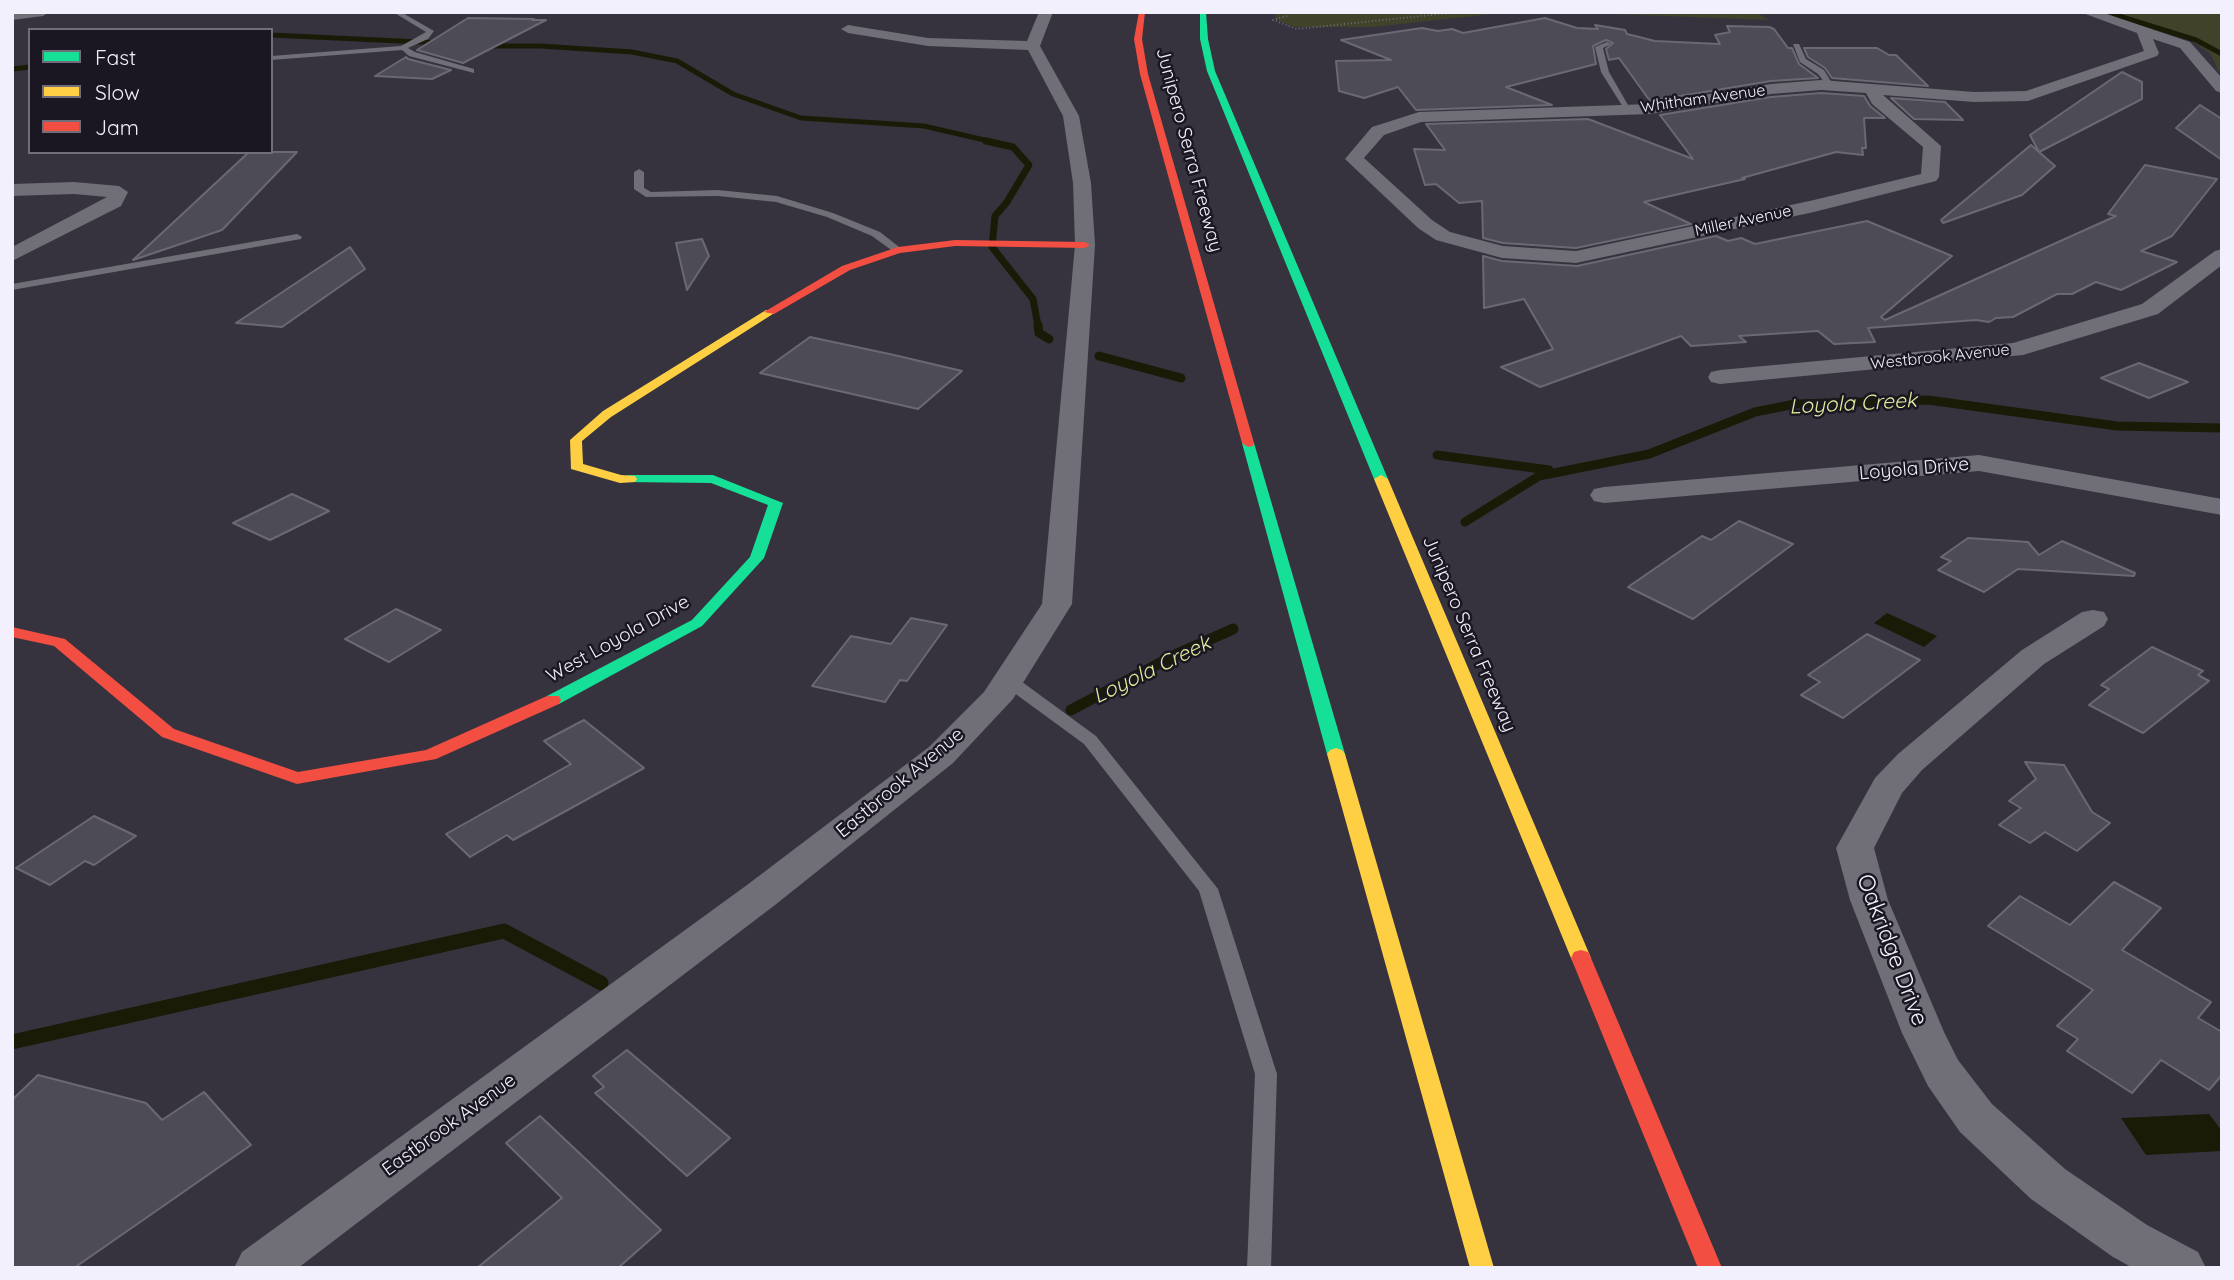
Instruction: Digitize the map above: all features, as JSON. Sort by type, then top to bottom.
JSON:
[{"type":"main road","name":"Junipero Serra Freeway","points":[[1142,12],[1138,39],[1143,74],[1482,1268]]},
{"type":"main road","name":"Junipero Serra Freeway","points":[[1203,12],[1204,39],[1211,71],[1710,1268]]},
{"type":"main road","name":"West Loyola Drive","points":[[12,632],[59,642],[168,733],[297,778],[430,755],[577,689],[697,623],[757,558],[776,503],[713,479],[621,479],[576,466],[576,440],[607,414],[731,334],[846,268],[898,250],[956,243],[1085,245]]},
{"type":"street","points":[[12,16],[43,12]]},
{"type":"street","points":[[848,29],[928,41],[1033,46],[1046,12]]},
{"type":"street","points":[[2087,12],[2185,45],[2222,88]]},
{"type":"street","name":"Whitham Avenue","points":[[1443,236],[1425,224],[1354,159],[1378,131],[1419,117],[1650,109],[1771,89],[1832,86],[1975,97],[2028,96],[2152,53],[2141,29]]},
{"type":"street","name":"Eastbrook Avenue","points":[[259,1268],[761,895],[941,755],[996,699],[1056,604],[1085,245],[1082,183],[1071,116],[1033,46]]},
{"type":"street","name":"Miller Avenue","points":[[1443,236],[1502,252],[1576,257],[1814,206],[1930,177],[1932,146],[1878,101],[1873,91]]},
{"type":"street","points":[[12,190],[74,188],[119,192],[114,202],[12,256]]},
{"type":"street","name":"Westbrook Avenue","points":[[1720,377],[2015,350],[2150,309],[2222,255]]},
{"type":"street","name":"Loyola Drive","points":[[1604,495],[1979,463],[2222,507]]},
{"type":"street","name":"Oakridge Drive","points":[[2093,619],[2033,657],[1910,761],[1888,787],[1855,848],[1869,900],[1923,1033],[1943,1073],[1976,1118],[2048,1184],[2130,1241],[2181,1268]]},
{"type":"lane","points":[[273,58],[403,48],[430,31],[396,12]]},
{"type":"lane","points":[[1607,44],[1599,47],[1605,72],[1629,110]]},
{"type":"lane","points":[[1796,46],[1803,60],[1829,79],[1832,86]]},
{"type":"lane","points":[[403,48],[412,54],[471,71]]},
{"type":"lane","points":[[639,172],[639,189],[649,195],[718,193],[776,199],[830,215],[876,234],[898,250]]},
{"type":"lane","points":[[12,287],[297,237]]},
{"type":"lane","points":[[1008,680],[1090,740],[1208,890],[1266,1074],[1259,1268]]},
{"type":"path","points":[[1287,16],[1273,20],[1284,26],[1302,29],[1460,12]]},
{"type":"shaded area","points":[[1276,12],[1756,12],[1769,20],[1585,13],[1492,14],[1373,27],[1295,27],[1275,19]]},
{"type":"shaded area","points":[[2099,12],[2222,12],[2222,78],[2210,53],[2192,41]]},
{"type":"shaded area","points":[[1887,613],[1937,636],[1924,647],[1874,623]]},
{"type":"shaded area","points":[[2209,1114],[2222,1131],[2222,1151],[2146,1155],[2121,1118]]},
{"type":"building","points":[[468,18],[546,20],[463,63],[417,50]]},
{"type":"building","points":[[1545,18],[1577,28],[1598,29],[1595,25],[1625,30],[1627,34],[1655,41],[1720,44],[1715,35],[1730,32],[1727,26],[1769,27],[1774,29],[1788,48],[1792,48],[1799,64],[1818,78],[1771,81],[1650,101],[1619,58],[1609,60],[1606,49],[1613,43],[1606,40],[1593,46],[1596,64],[1506,87],[1552,105],[1416,110],[1398,87],[1364,98],[1339,91],[1336,61],[1391,60],[1341,40],[1422,28],[1438,31],[1452,29],[1463,33]]},
{"type":"building","points":[[1804,48],[1877,48],[1889,55],[1896,55],[1928,86],[1832,78],[1825,68],[1808,57]]},
{"type":"building","points":[[406,57],[451,70],[432,79],[375,76]]},
{"type":"building","points":[[2122,72],[2142,82],[2142,99],[2039,152],[2030,135]]},
{"type":"building","points":[[1821,93],[1864,96],[1870,106],[1885,118],[1864,118],[1866,148],[1862,148],[1863,155],[1836,152],[1742,178],[1745,179],[1644,202],[1691,224],[1576,248],[1503,243],[1483,238],[1482,201],[1459,203],[1436,184],[1425,185],[1414,149],[1445,150],[1426,124],[1588,119],[1693,159],[1660,115],[1771,97]]},
{"type":"building","points":[[1891,98],[1945,102],[1963,120],[1914,119]]},
{"type":"building","points":[[2200,105],[2222,119],[2222,160],[2176,128]]},
{"type":"building","points":[[2031,145],[2055,166],[2022,195],[1943,223],[1941,220]]},
{"type":"building","points":[[297,152],[222,230],[133,260],[247,154]]},
{"type":"building","points":[[2145,165],[2217,179],[2172,236],[2141,251],[2177,262],[2121,290],[2096,282],[2072,294],[2057,294],[2013,317],[1996,318],[1989,322],[1976,320],[1868,328],[1875,342],[1834,344],[1818,331],[1739,336],[1746,342],[1691,346],[1681,336],[1540,387],[1501,367],[1553,349],[1524,299],[1484,308],[1483,256],[1502,261],[1577,266],[1716,236],[1728,241],[1741,238],[1755,244],[1867,221],[1952,256],[1881,317],[1885,320],[2116,216],[2108,214]]},
{"type":"building","points":[[702,239],[709,256],[687,290],[676,243]]},
{"type":"building","points":[[350,247],[365,269],[282,327],[236,323]]},
{"type":"building","points":[[810,337],[962,371],[918,409],[760,373]]},
{"type":"building","points":[[2139,363],[2188,382],[2149,398],[2101,378]]},
{"type":"building","points":[[292,494],[329,511],[270,540],[233,523]]},
{"type":"building","points":[[1739,521],[1793,544],[1693,619],[1628,587],[1702,536],[1711,540]]},
{"type":"building","points":[[1968,538],[2028,542],[2039,555],[2062,541],[2135,573],[2134,576],[2018,569],[1984,592],[1938,570],[1951,561],[1941,557]]},
{"type":"building","points":[[396,609],[441,630],[389,662],[345,639]]},
{"type":"building","points":[[911,618],[947,625],[907,681],[900,680],[885,702],[812,686],[851,636],[891,644]]},
{"type":"building","points":[[1867,634],[1920,660],[1843,718],[1801,695],[1820,682],[1808,675]]},
{"type":"building","points":[[2152,647],[2203,671],[2198,675],[2209,681],[2143,733],[2089,705],[2109,689],[2101,685]]},
{"type":"building","points":[[584,720],[644,768],[513,840],[507,835],[470,857],[446,834],[571,764],[544,741]]},
{"type":"building","points":[[2025,762],[2064,765],[2092,812],[2110,823],[2077,851],[2045,832],[2030,843],[1999,825],[2021,808],[2009,801],[2036,779]]},
{"type":"building","points":[[94,816],[136,836],[94,865],[85,861],[50,885],[16,868]]},
{"type":"building","points":[[2114,882],[2161,908],[2122,950],[2211,1002],[2198,1018],[2222,1032],[2222,1075],[2209,1090],[2161,1060],[2132,1093],[2067,1051],[2078,1039],[2057,1026],[2093,990],[1988,926],[2020,896],[2070,925]]},
{"type":"building","points":[[627,1050],[730,1138],[687,1176],[595,1093],[604,1087],[593,1076]]},
{"type":"building","points":[[38,1075],[146,1103],[162,1120],[204,1092],[251,1145],[74,1268],[12,1268],[12,1100]]},
{"type":"building","points":[[540,1116],[661,1230],[618,1268],[477,1268],[562,1198],[506,1143]]},
{"type":"waterway","name":"Loyola Creek","points":[[2106,12],[2196,40],[2222,54]]},
{"type":"waterway","points":[[273,35],[443,43]]},
{"type":"waterway","points":[[484,46],[541,46],[632,52],[677,61],[733,94],[801,118],[924,126],[993,142]]},
{"type":"waterway","points":[[12,69],[28,67]]},
{"type":"waterway","points":[[986,141],[1013,147],[1029,165],[1007,202],[995,216],[992,247],[1033,299],[1038,326]]},
{"type":"waterway","points":[[1038,325],[1039,333],[1049,339]]},
{"type":"waterway","points":[[1099,356],[1181,378]]},
{"type":"waterway","name":"Loyola Creek","points":[[1465,522],[1539,476],[1649,454],[1755,412],[1795,404],[1928,400],[2117,426],[2222,428]]},
{"type":"waterway","points":[[1437,455],[1549,470]]},
{"type":"waterway","name":"Loyola Creek","points":[[1071,710],[1175,655],[1233,629]]},
{"type":"waterway","points":[[12,1042],[504,931],[601,983]]},
{"type":"traffic: fast","points":[[1203,12],[1204,39],[1211,71],[1381,479]]},
{"type":"traffic: fast","points":[[1248,443],[1336,754]]},
{"type":"traffic: fast","points":[[553,700],[697,623],[757,558],[776,503],[713,479],[630,479]]},
{"type":"traffic: slow","points":[[630,479],[620,479],[576,466],[576,440],[607,414],[770,312]]},
{"type":"traffic: slow","points":[[1381,479],[1581,958]]},
{"type":"traffic: slow","points":[[1336,754],[1482,1268]]},
{"type":"traffic: jam","points":[[1142,12],[1138,39],[1144,74],[1248,443]]},
{"type":"traffic: jam","points":[[770,312],[846,268],[898,250],[955,243],[1085,245]]},
{"type":"traffic: jam","points":[[12,632],[59,642],[168,733],[297,778],[430,755],[553,700]]},
{"type":"traffic: jam","points":[[1581,958],[1710,1268]]}]
